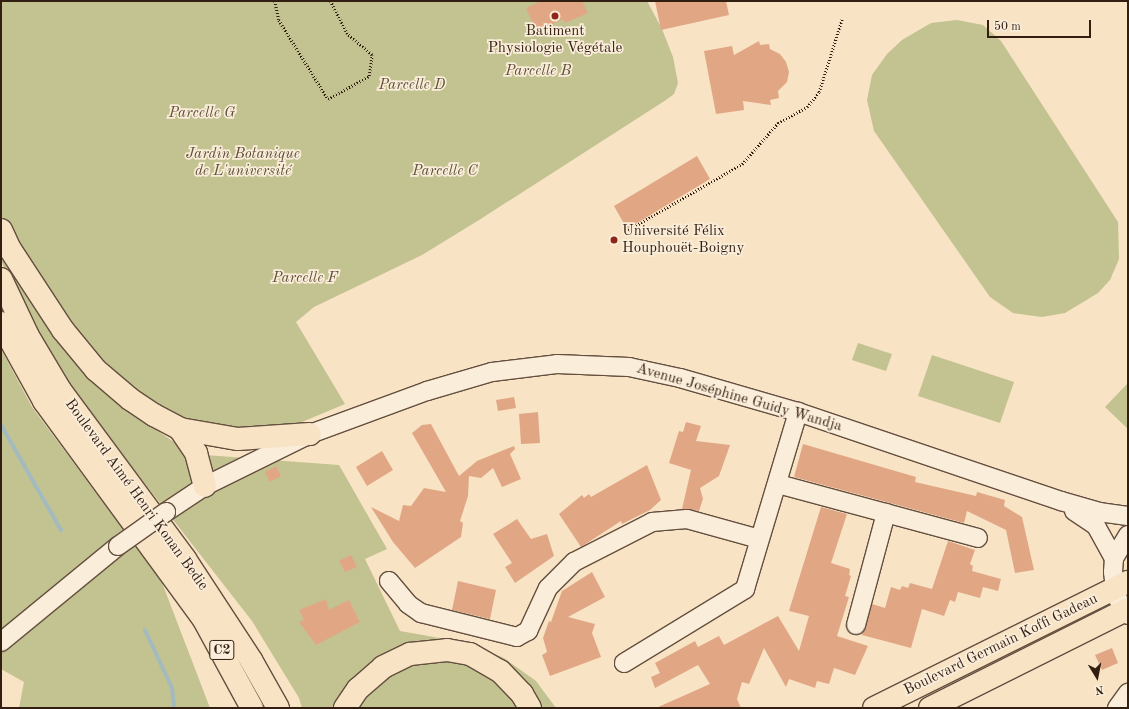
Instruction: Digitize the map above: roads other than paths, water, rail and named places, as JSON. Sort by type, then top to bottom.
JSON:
[{"type":"main road","points":[[1,230],[10,249],[63,330],[96,370],[130,399],[180,429],[238,438],[310,434]]},
{"type":"main road","name":"Boulevard Aimé Henri Konan Bedie","points":[[1,279],[28,336],[60,390],[185,560],[251,660],[278,708]]},
{"type":"main road","name":"Boulevard Aimé Henri Konan Bedie","points":[[1,323],[44,401],[212,634],[252,708]]},
{"type":"main road","points":[[180,429],[196,453],[205,486]]},
{"type":"main road","name":"Boulevard Germain Koffi Gadeau","points":[[874,708],[1121,585]]},
{"type":"main road","points":[[185,597],[239,708]]},
{"type":"main road","name":"Boulevard Germain Koffi Gadeau","points":[[930,708],[1127,612]]},
{"type":"main road","points":[[345,708],[358,689],[383,667],[410,654],[447,650],[470,654],[500,671],[522,694],[530,708]]},
{"type":"street","name":"Avenue Joséphine Guidy Wandja","points":[[1,642],[118,546],[205,486],[310,434],[426,391],[492,372],[557,364],[629,367],[680,378],[798,412],[1061,501],[1099,512],[1128,516]]},
{"type":"street","points":[[624,663],[744,589],[778,484],[798,412]]},
{"type":"street","points":[[778,484],[978,538]]},
{"type":"street","name":"Avenue Joséphine Guidy Wandja","points":[[1061,501],[1096,526],[1114,558]]},
{"type":"street","points":[[856,625],[886,513]]},
{"type":"street","points":[[389,581],[408,604],[422,613],[517,636],[528,631],[548,588],[574,562],[652,522],[687,519],[759,539]]},
{"type":"street","points":[[1127,612],[1114,558],[1128,535]]},
{"type":"street","points":[[1117,708],[1128,693]]},
{"type":"waterway","points":[[1,425],[61,530]]},
{"type":"waterway","points":[[145,630],[172,688],[174,708]]},
{"type":"place","name":"Batiment Physiologie Végétale","points":[[555,16]]},
{"type":"place","name":"Université Félix Houphouët-Boigny","points":[[614,240]]},
{"type":"park label","name":"Parcelle B","points":[[538,72]]},
{"type":"park label","name":"Parcelle D","points":[[412,86]]},
{"type":"park label","name":"Parcelle G","points":[[202,114]]},
{"type":"park label","name":"Jardin Botanique de L'université","points":[[243,162]]},
{"type":"park label","name":"Parcelle C","points":[[445,172]]},
{"type":"park label","name":"Parcelle F","points":[[305,279]]}]
